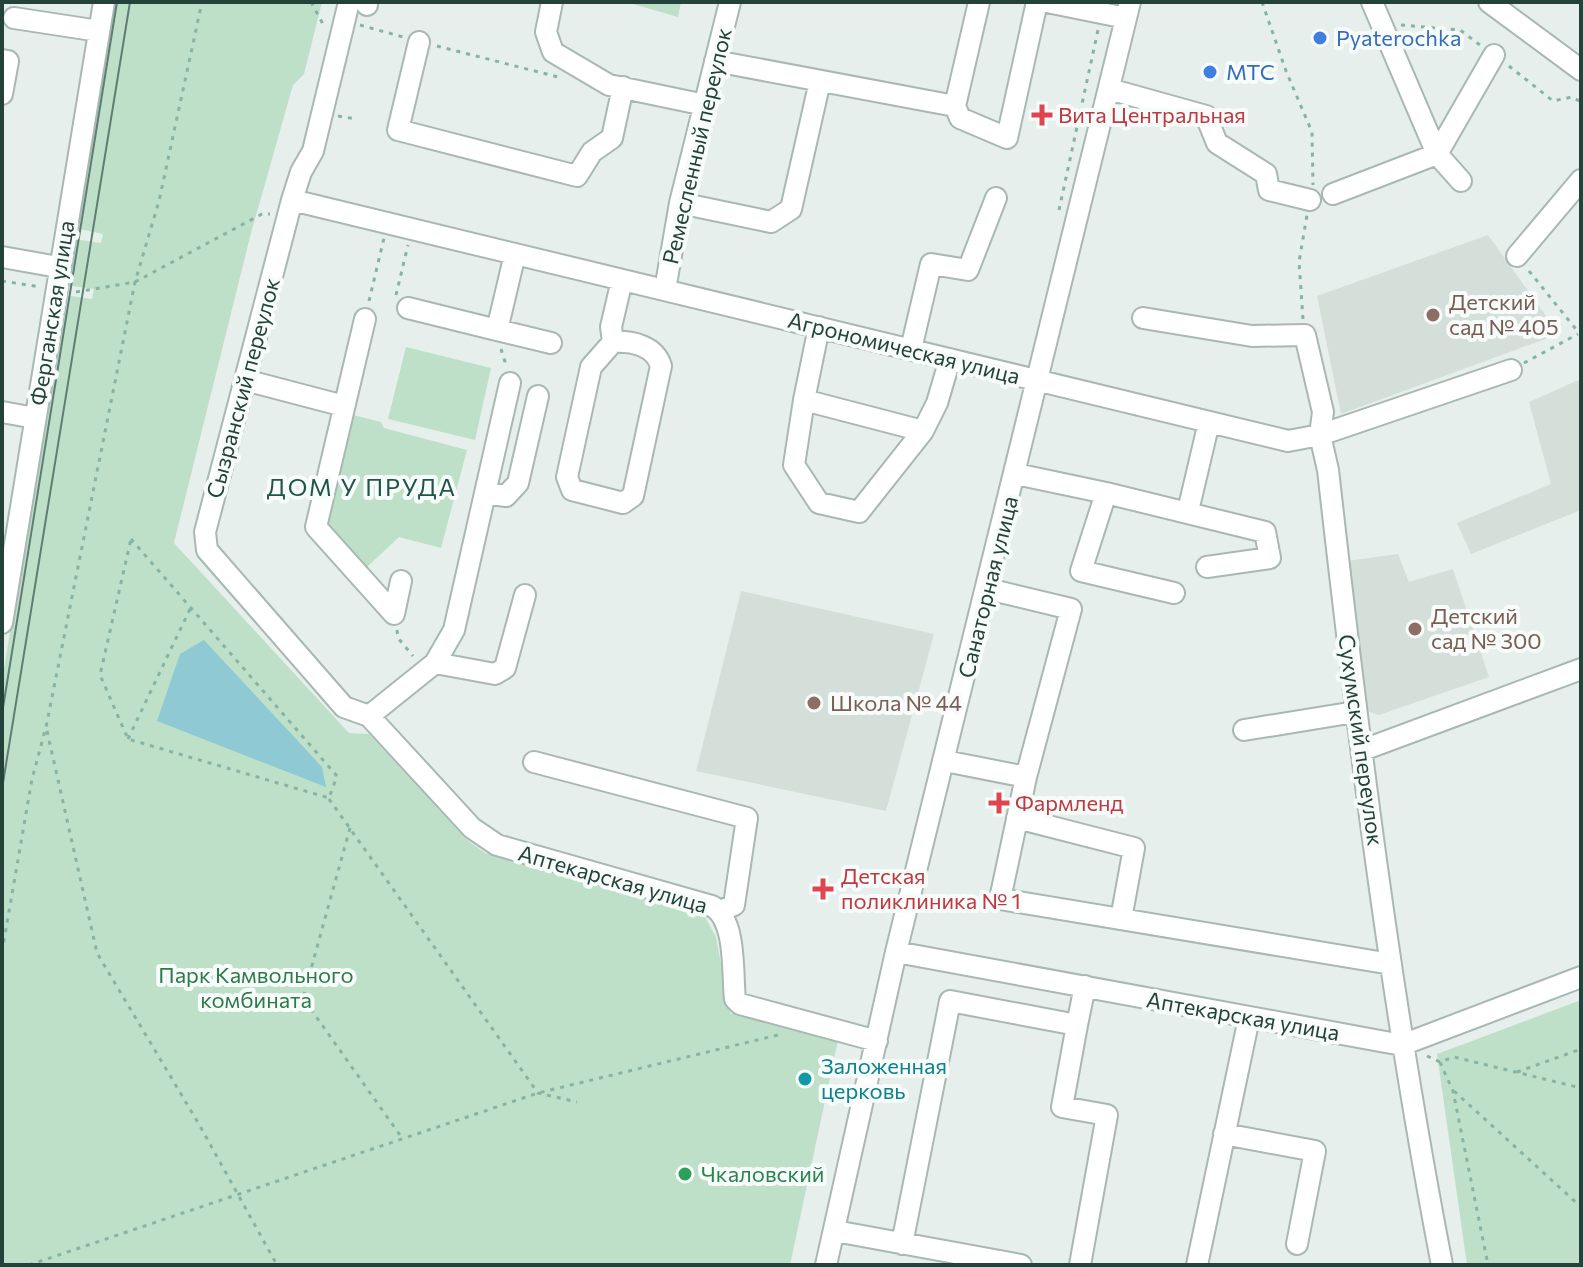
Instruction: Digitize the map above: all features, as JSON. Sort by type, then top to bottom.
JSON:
[{"type":"street","name":"Ферганская улица","points":[[2,623],[6,582],[104,2]]},
{"type":"street","points":[[552,2],[546,32],[553,52],[609,85],[705,105]]},
{"type":"street","name":"Ремесленный переулок","points":[[665,290],[680,203],[730,2]]},
{"type":"street","points":[[979,2],[955,106],[960,118],[1007,138],[1037,2]]},
{"type":"street","points":[[1047,2],[1102,13],[1128,10]]},
{"type":"street","points":[[1372,2],[1437,154],[1461,181]]},
{"type":"street","points":[[1489,2],[1581,70]]},
{"type":"street","name":"Сызранский переулок","points":[[357,7],[313,151],[301,172],[205,532],[207,550],[344,707],[369,716]]},
{"type":"street","name":"Санаторная улица","points":[[826,1265],[896,952],[988,589],[1036,379],[1128,10]]},
{"type":"street","points":[[14,18],[99,31]]},
{"type":"street","points":[[419,42],[398,130],[577,176],[592,152],[612,138],[623,87]]},
{"type":"street","points":[[1333,194],[1437,154],[1494,55]]},
{"type":"street","points":[[2,60],[8,61],[2,94]]},
{"type":"street","points":[[715,61],[955,106]]},
{"type":"street","points":[[680,203],[771,222],[791,209],[820,81]]},
{"type":"street","points":[[1109,89],[1206,116],[1217,143],[1266,174],[1269,190],[1310,200]]},
{"type":"street","points":[[1517,256],[1581,180]]},
{"type":"street","points":[[911,349],[931,264],[968,270],[996,198]]},
{"type":"street","name":"Агрономическая улица","points":[[291,207],[515,254],[1288,441],[1320,435],[1511,370]]},
{"type":"street","points":[[497,330],[515,254]]},
{"type":"street","points":[[2,257],[58,267]]},
{"type":"street","points":[[613,342],[650,348],[658,356],[661,366],[633,496],[623,503],[572,490],[567,477],[591,367],[613,342],[611,327],[622,280]]},
{"type":"street","points":[[408,308],[551,343]]},
{"type":"street","points":[[1143,318],[1252,336],[1305,335]]},
{"type":"street","points":[[365,319],[316,527],[394,614]]},
{"type":"street","points":[[819,327],[794,465],[819,503],[859,512],[923,431],[937,403],[950,359]]},
{"type":"street","name":"Сухумский переулок","points":[[1305,335],[1323,412],[1320,435],[1328,470],[1355,712],[1363,750],[1402,1045],[1442,1265]]},
{"type":"street","points":[[245,380],[344,406]]},
{"type":"street","points":[[369,716],[430,667],[454,630],[510,383]]},
{"type":"street","points":[[485,493],[506,496],[518,483],[538,396]]},
{"type":"street","points":[[804,400],[923,431]]},
{"type":"street","points":[[2,412],[35,418]]},
{"type":"street","points":[[1188,511],[1209,422]]},
{"type":"street","points":[[1016,474],[1188,511],[1265,532],[1270,558],[1207,567]]},
{"type":"street","points":[[1106,493],[1081,571],[1174,593]]},
{"type":"street","points":[[394,614],[401,581]]},
{"type":"street","points":[[988,589],[1071,609],[1026,777],[1000,899],[1391,964]]},
{"type":"street","points":[[430,667],[495,674],[505,668],[525,595]]},
{"type":"street","points":[[1363,750],[1581,669]]},
{"type":"street","points":[[1244,730],[1355,712]]},
{"type":"street","name":"Аптекарская улица","points":[[369,716],[472,828],[497,845],[721,911],[727,923],[735,999],[740,1004],[877,1041]]},
{"type":"street","points":[[945,761],[1026,777]]},
{"type":"street","points":[[534,762],[747,818],[734,905],[721,911]]},
{"type":"street","points":[[1017,818],[1134,848],[1121,919]]},
{"type":"street","name":"Аптекарская улица","points":[[896,952],[1402,1045]]},
{"type":"street","points":[[1402,1045],[1581,977]]},
{"type":"street","points":[[1080,1265],[1107,1115],[1062,1107],[1085,986]]},
{"type":"street","points":[[902,1244],[950,1001],[1077,1025]]},
{"type":"street","points":[[1197,1265],[1249,1018]]},
{"type":"street","points":[[1224,1134],[1315,1151],[1297,1244]]},
{"type":"street","points":[[835,1231],[1021,1265]]},
{"type":"path","points":[[2,952],[32,779],[46,727],[135,282],[159,201],[202,2]]},
{"type":"path","points":[[1262,2],[1312,132],[1315,161],[1299,262],[1305,335]]},
{"type":"path","points":[[357,7],[419,42],[565,79]]},
{"type":"path","points":[[1058,211],[1102,13]]},
{"type":"path","points":[[2,281],[83,293],[135,282],[262,214],[291,207]]},
{"type":"path","points":[[365,319],[384,238]]},
{"type":"path","points":[[408,245],[395,297],[397,304],[408,308]]},
{"type":"path","points":[[1511,370],[1580,333],[1517,256]]},
{"type":"path","points":[[497,330],[510,383]]},
{"type":"path","points":[[128,739],[100,675],[131,539],[337,776],[329,798]]},
{"type":"path","points":[[128,739],[190,607]]},
{"type":"path","points":[[394,614],[398,638],[430,667]]},
{"type":"path","points":[[46,727],[97,953],[277,1265]]},
{"type":"path","points":[[128,739],[329,798],[538,1093],[577,1102]]},
{"type":"path","points":[[350,828],[303,998],[403,1139]]},
{"type":"path","points":[[29,1265],[538,1093],[792,1031]]},
{"type":"path","points":[[1402,1045],[1440,1062],[1453,1091],[1488,1265]]},
{"type":"path","points":[[1517,1072],[1581,1049]]},
{"type":"path","points":[[1440,1062],[1454,1057],[1581,1088]]},
{"type":"path","points":[[1453,1091],[1581,1207]]},
{"type":"shaded area","name":"Детский сад № 405","points":[[1488,235],[1559,334],[1341,414],[1317,296]]},
{"type":"shaded area","points":[[1581,379],[1581,510],[1471,554],[1457,523],[1551,484],[1529,402]]},
{"type":"shaded area","name":"Детский сад № 300","points":[[1398,554],[1409,582],[1453,569],[1489,677],[1379,715],[1367,711],[1347,561]]},
{"type":"shaded area","name":"Школа № 44","points":[[741,591],[934,634],[886,811],[696,771]]},
{"type":"green space","name":"Парк Камвольного комбината","points":[[112,2],[322,2],[304,74],[293,85],[251,233],[174,543],[349,733],[369,734],[467,840],[485,853],[704,915],[716,937],[730,1013],[838,1040],[790,1265],[2,1265],[2,681],[65,295],[92,299],[94,289],[66,285],[74,239],[101,243],[103,234],[75,228]]},
{"type":"green space","points":[[626,2],[681,2],[678,17]]},
{"type":"green space","points":[[406,347],[491,368],[475,440],[388,419]]},
{"type":"green space","points":[[353,415],[381,422],[384,428],[467,450],[441,548],[399,537],[367,567],[325,522]]},
{"type":"green space","points":[[1581,1000],[1581,1265],[1467,1265],[1437,1054]]},
{"type":"water","points":[[204,640],[322,767],[326,787],[157,721],[180,654]]},
{"type":"tram line","points":[[2,714],[117,2]]},
{"type":"tram line","points":[[2,789],[130,2]]},
{"type":"place","name":"Pyaterochka","points":[[1320,38]]},
{"type":"place","name":"МТС","points":[[1210,72]]},
{"type":"place","name":"Вита Центральная","points":[[1042,115]]},
{"type":"place","name":"Детский сад № 405","points":[[1433,315]]},
{"type":"place","name":"Детский сад № 300","points":[[1415,629]]},
{"type":"place","name":"Школа № 44","points":[[814,703]]},
{"type":"place","name":"Фармленд","points":[[999,803]]},
{"type":"place","name":"Детская поликлиника № 1","points":[[823,889]]},
{"type":"place","name":"Заложенная церковь","points":[[805,1079]]},
{"type":"place","name":"Чкаловский","points":[[685,1174]]},
{"type":"district","name":"ДОМ У ПРУДА","points":[[362,488]]}]
